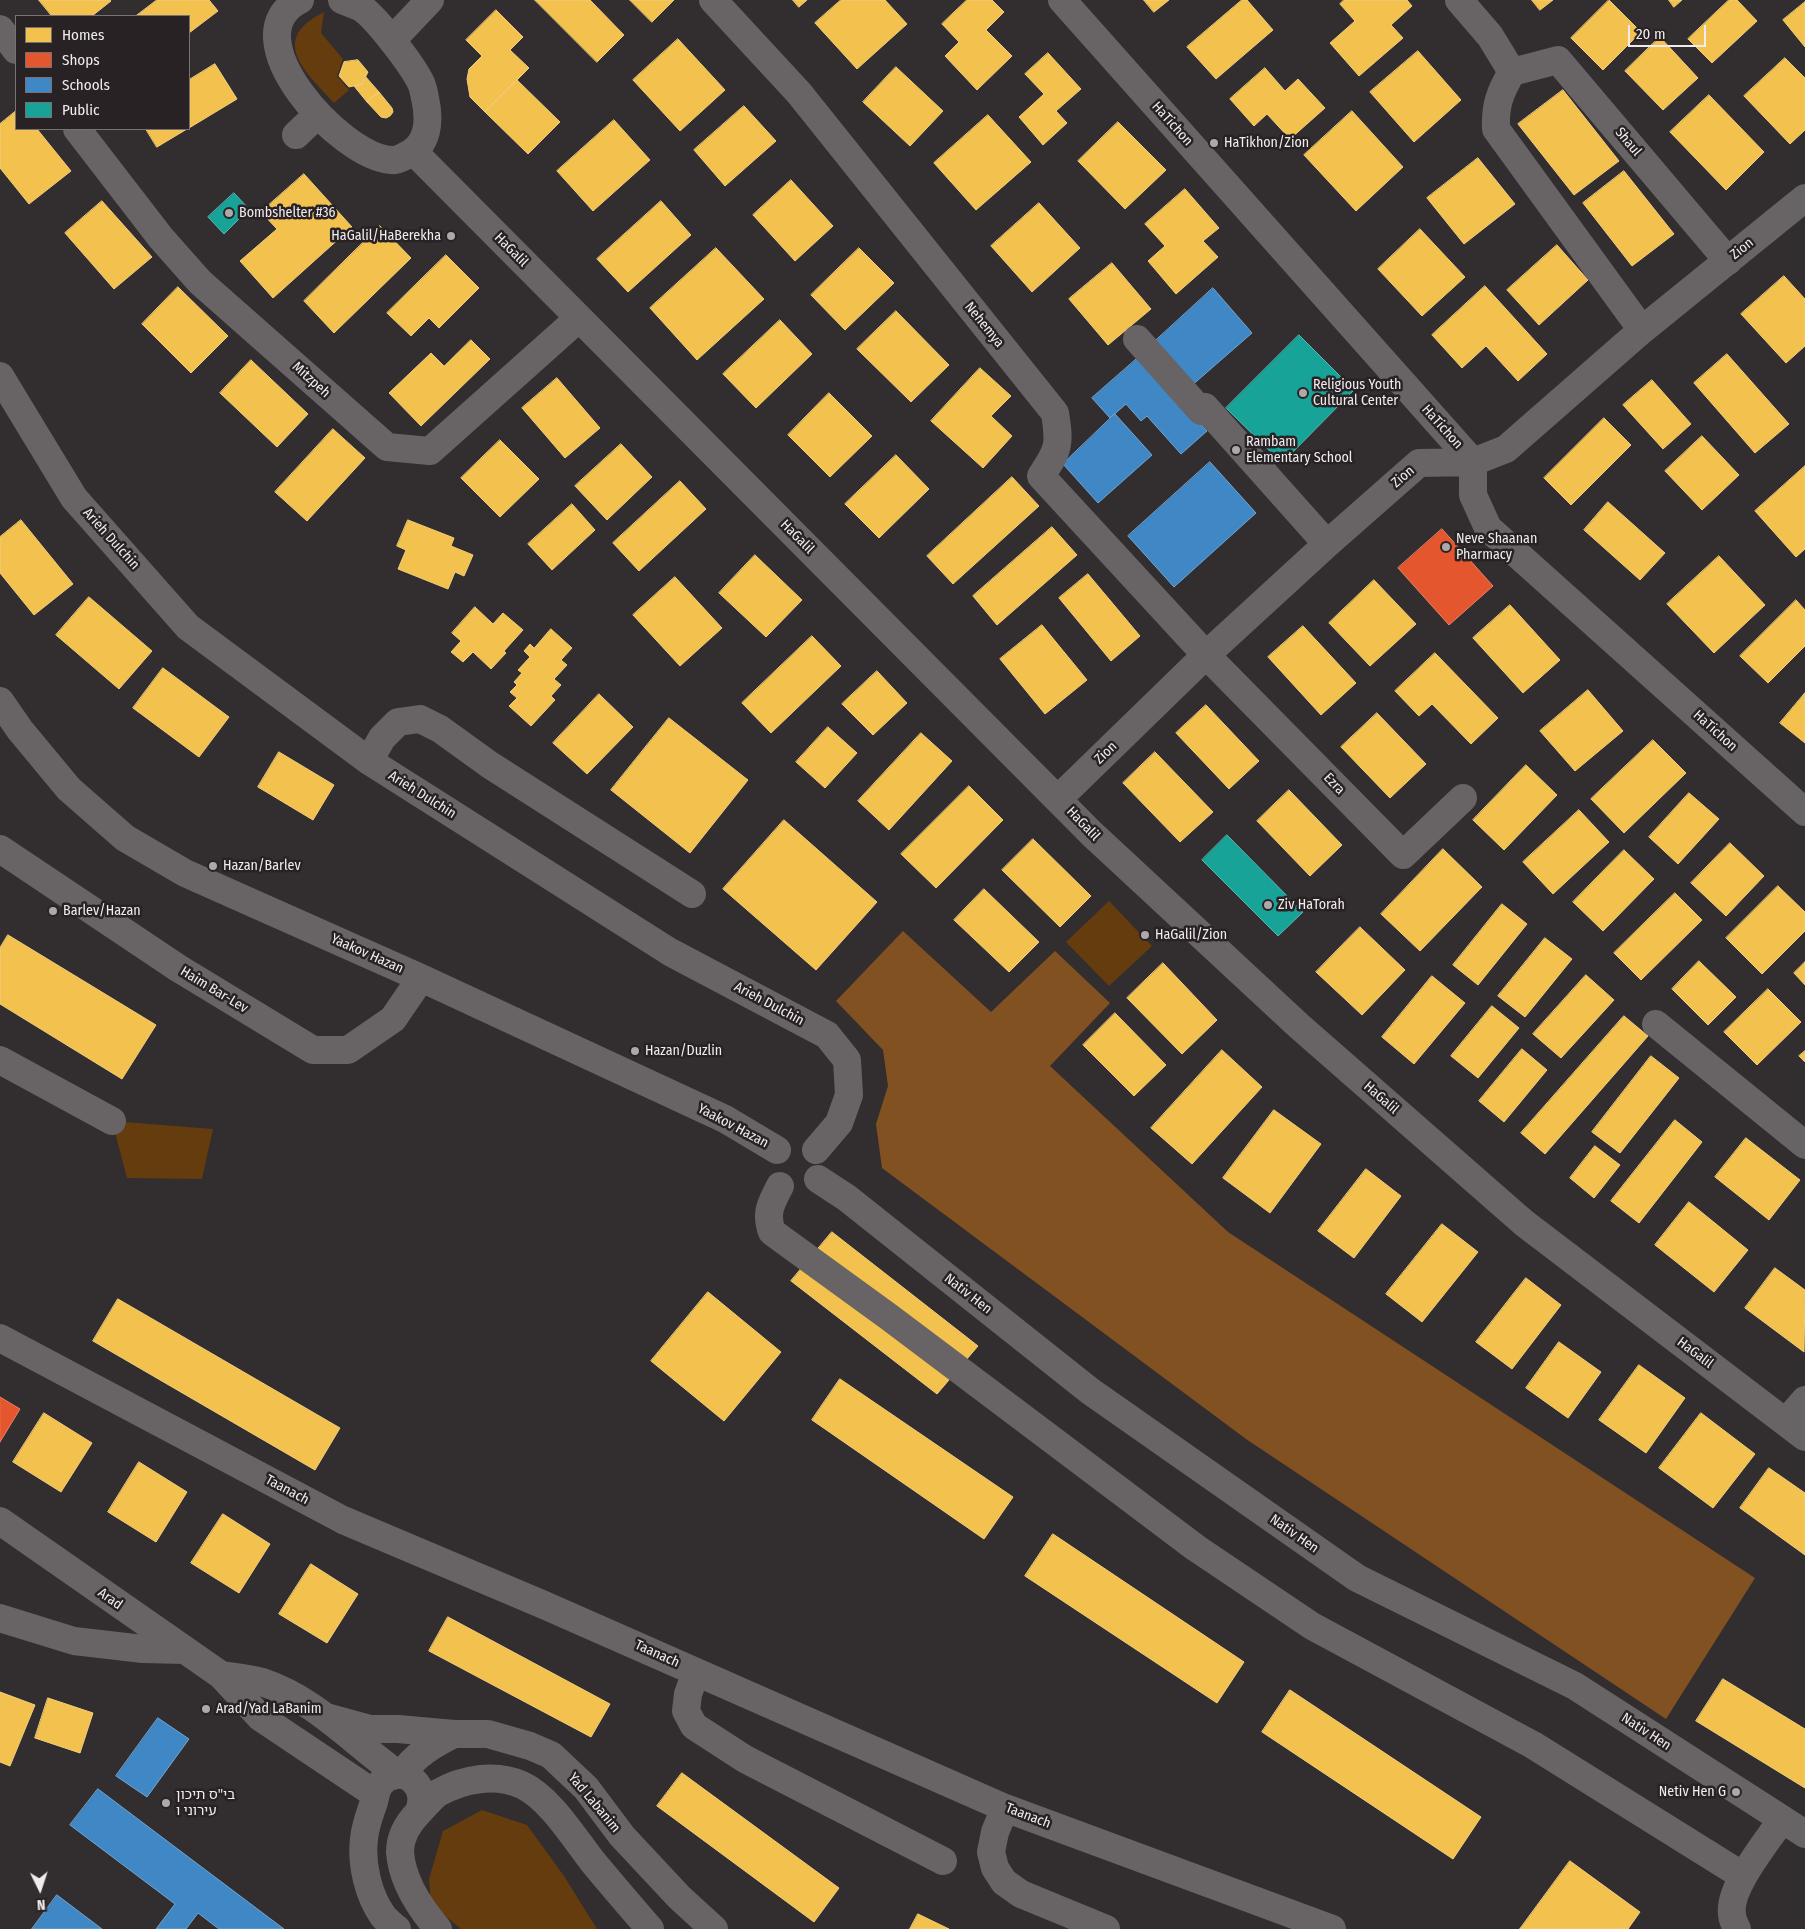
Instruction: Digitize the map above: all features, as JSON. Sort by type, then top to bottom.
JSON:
[{"type":"street","points":[[294,1],[281,17],[277,34],[279,49],[286,70],[317,115],[355,145],[375,157],[393,161],[414,152],[426,137],[428,112],[422,84],[392,40],[363,9],[342,0]]},
{"type":"street","points":[[392,40],[430,0]]},
{"type":"street","name":"Nehemya","points":[[713,0],[799,93],[1055,413],[1059,437],[1054,456],[1041,476],[1206,655]]},
{"type":"street","name":"HaTichon","points":[[1062,0],[1473,462],[1473,495],[1488,528],[1805,812]]},
{"type":"street","points":[[1459,0],[1490,36],[1512,72],[1501,90],[1495,111],[1496,129],[1642,330]]},
{"type":"street","points":[[0,29],[15,49]]},
{"type":"street","name":"Shaul","points":[[1512,72],[1558,60],[1728,261]]},
{"type":"street","points":[[296,135],[317,115]]},
{"type":"street","name":"Mitzpeh","points":[[78,130],[161,238],[200,282],[387,447],[430,451],[579,318]]},
{"type":"street","name":"HaGalil","points":[[414,152],[1092,834],[1299,1026],[1524,1223],[1795,1429]]},
{"type":"street","name":"Zion","points":[[1058,799],[1206,655],[1419,463],[1473,462],[1506,449],[1642,330],[1805,198]]},
{"type":"street","points":[[1136,339],[1201,411],[1205,407],[1327,544]]},
{"type":"street","name":"Arieh Dulchin","points":[[0,376],[74,498],[188,627],[369,761],[670,952],[827,1035],[847,1060],[849,1095],[839,1123],[816,1150]]},
{"type":"street","name":"Ezra","points":[[1206,655],[1403,855],[1463,798]]},
{"type":"street","name":"Yaakov Hazan","points":[[0,701],[20,730],[69,789],[125,838],[185,874],[421,978],[725,1119],[777,1150]]},
{"type":"street","points":[[369,761],[382,738],[398,722],[420,720],[440,729],[490,765],[692,894]]},
{"type":"street","name":"Haim Bar-Lev","points":[[0,849],[178,968],[313,1050],[348,1050],[393,1019],[421,978]]},
{"type":"street","points":[[1656,1024],[1805,1145]]},
{"type":"street","points":[[0,1060],[112,1121]]},
{"type":"street","points":[[792,1142],[809,1145],[816,1150],[822,1166],[818,1179],[810,1188],[803,1191],[787,1190],[780,1186],[772,1172],[773,1157],[777,1150],[792,1142]]},
{"type":"street","name":"Nativ Hen","points":[[818,1179],[846,1198],[1090,1391],[1357,1578],[1575,1686],[1805,1834]]},
{"type":"street","points":[[780,1186],[771,1203],[768,1220],[772,1232],[889,1316],[1196,1548],[1312,1626],[1533,1745],[1744,1876]]},
{"type":"street","name":"Taanach","points":[[0,1338],[343,1520],[544,1604],[1005,1808],[1332,1929]]},
{"type":"street","points":[[1795,1429],[1805,1400]]},
{"type":"street","name":"Arad","points":[[0,1521],[221,1675],[260,1717],[386,1786],[387,1766],[326,1717],[294,1697],[263,1682],[221,1675]]},
{"type":"street","points":[[0,1618],[74,1641],[142,1649],[184,1650]]},
{"type":"street","points":[[696,1672],[688,1694],[686,1711],[694,1726],[745,1759],[943,1861]]},
{"type":"street","points":[[326,1717],[370,1729],[398,1728],[454,1734]]},
{"type":"street","name":"Yad Labanim","points":[[397,1929],[383,1916],[372,1894],[366,1874],[363,1855],[369,1813],[386,1786],[417,1756],[454,1734],[495,1735],[530,1746],[551,1756],[586,1788],[622,1836],[679,1898],[714,1929]]},
{"type":"street","points":[[438,1929],[426,1915],[411,1889],[400,1852],[401,1842],[405,1829],[436,1794],[455,1785],[482,1778],[498,1779],[522,1785],[548,1804],[594,1863],[650,1929]]},
{"type":"street","points":[[411,1779],[421,1790],[421,1806],[415,1816],[399,1823],[380,1814],[386,1786],[411,1779]]},
{"type":"street","points":[[1005,1808],[995,1832],[991,1852],[995,1868],[1004,1882],[1021,1894],[1106,1929]]},
{"type":"street","points":[[1737,1929],[1732,1915],[1734,1895],[1744,1876],[1782,1820]]},
{"type":"shaded area","points":[[324,12],[321,33],[343,59],[337,76],[349,90],[334,103],[304,68],[298,57],[295,45],[298,34],[307,23]]},
{"type":"shaded area","points":[[1109,901],[1152,946],[1109,986],[1066,942]]},
{"type":"shaded area","points":[[903,931],[991,1012],[1055,951],[1110,1003],[1050,1066],[1228,1232],[1755,1578],[1666,1719],[1246,1439],[882,1168],[876,1124],[888,1086],[883,1050],[836,1001]]},
{"type":"shaded area","points":[[112,1121],[213,1129],[202,1179],[127,1178]]},
{"type":"shaded area","points":[[482,1810],[527,1825],[564,1876],[597,1929],[461,1929],[431,1904],[429,1879],[443,1831]]},
{"type":"building: Homes","points":[[39,0],[111,1],[93,15],[51,15]]},
{"type":"building: Homes","points":[[157,0],[209,0],[218,11],[190,32],[190,15],[137,15]]},
{"type":"building: Homes","points":[[535,0],[590,0],[624,35],[597,62]]},
{"type":"building: Homes","points":[[630,0],[674,0],[652,22]]},
{"type":"building: Homes","points":[[793,0],[807,0],[799,7]]},
{"type":"building: Homes","points":[[841,0],[885,0],[907,24],[857,69],[815,23]]},
{"type":"building: Homes","points":[[967,0],[992,0],[1004,12],[986,30],[1012,56],[977,90],[945,56],[959,42],[942,24]]},
{"type":"building: Homes","points":[[1144,0],[1169,0],[1154,12]]},
{"type":"building: Homes","points":[[1242,0],[1247,0],[1273,30],[1216,79],[1187,47]]},
{"type":"building: Homes","points":[[1344,0],[1407,0],[1412,6],[1391,25],[1403,38],[1359,76],[1330,43],[1355,21],[1340,4]]},
{"type":"building: Homes","points":[[1532,0],[1553,0],[1540,10]]},
{"type":"building: Homes","points":[[1609,0],[1641,32],[1603,70],[1571,38]]},
{"type":"building: Homes","points":[[1669,0],[1682,0],[1674,7]]},
{"type":"building: Homes","points":[[1729,0],[1737,0],[1757,21],[1712,63],[1688,39]]},
{"type":"building: Homes","points":[[1805,2],[1805,47],[1783,20]]},
{"type":"building: Homes","points":[[496,10],[523,37],[510,50],[529,68],[485,112],[470,97],[467,79],[469,69],[482,56],[466,40]]},
{"type":"building: Homes","points":[[1660,37],[1698,78],[1663,110],[1625,71]]},
{"type":"building: Homes","points":[[678,39],[725,90],[680,131],[633,80]]},
{"type":"building: Homes","points":[[1418,51],[1461,100],[1414,142],[1370,92]]},
{"type":"building: Homes","points":[[1048,53],[1081,89],[1056,111],[1067,123],[1043,145],[1019,117],[1044,94],[1025,74]]},
{"type":"building: Homes","points":[[1785,58],[1805,78],[1805,130],[1790,144],[1744,96]]},
{"type":"building: Homes","points":[[358,60],[368,72],[362,84],[349,87],[339,76],[344,62]]},
{"type":"building: Homes","points":[[215,64],[237,99],[190,127],[190,79]]},
{"type":"building: Homes","points":[[896,67],[943,111],[910,146],[863,102]]},
{"type":"building: Homes","points":[[1265,68],[1285,91],[1298,79],[1325,108],[1290,139],[1267,114],[1254,126],[1230,99]]},
{"type":"building: Homes","points":[[365,76],[379,92],[367,102],[354,86],[362,84]]},
{"type":"building: Homes","points":[[517,80],[560,122],[528,154],[485,112]]},
{"type":"building: Homes","points":[[1563,90],[1619,161],[1574,195],[1518,124]]},
{"type":"building: Homes","points":[[379,92],[392,108],[393,112],[386,118],[381,117],[367,102]]},
{"type":"building: Homes","points":[[1709,95],[1764,152],[1726,190],[1670,132]]},
{"type":"building: Homes","points":[[744,106],[776,141],[725,186],[694,150]]},
{"type":"building: Homes","points":[[1352,111],[1403,167],[1356,211],[1304,155]]},
{"type":"building: Homes","points":[[15,112],[15,130],[38,130],[71,171],[29,204],[0,168],[0,124]]},
{"type":"building: Homes","points":[[988,115],[1031,162],[976,210],[934,163]]},
{"type":"building: Homes","points":[[614,120],[650,160],[593,211],[557,171]]},
{"type":"building: Homes","points":[[1118,122],[1166,170],[1125,209],[1078,161]]},
{"type":"building: Homes","points":[[147,130],[185,130],[157,147]]},
{"type":"building: Homes","points":[[1478,158],[1515,204],[1464,244],[1427,198]]},
{"type":"building: Homes","points":[[1624,171],[1674,234],[1632,266],[1583,203]]},
{"type":"building: Homes","points":[[304,174],[352,227],[273,298],[240,261],[277,229],[261,212]]},
{"type":"building: Homes","points":[[791,180],[833,226],[795,261],[753,215]]},
{"type":"building: Homes","points":[[1185,189],[1219,228],[1203,241],[1218,257],[1176,294],[1148,261],[1165,246],[1145,224]]},
{"type":"building: Homes","points":[[102,201],[152,257],[114,289],[65,233]]},
{"type":"building: Homes","points":[[661,201],[691,235],[628,292],[597,259]]},
{"type":"building: Homes","points":[[1039,203],[1080,248],[1032,292],[991,246]]},
{"type":"building: Homes","points":[[380,226],[411,258],[334,333],[304,301]]},
{"type":"building: Homes","points":[[1420,229],[1465,277],[1422,316],[1378,269]]},
{"type":"building: Homes","points":[[1557,245],[1588,280],[1539,325],[1507,290]]},
{"type":"building: Homes","points":[[716,248],[764,299],[697,360],[650,308]]},
{"type":"building: Homes","points":[[859,248],[894,283],[845,330],[811,295]]},
{"type":"building: Homes","points":[[446,255],[479,288],[439,328],[429,318],[411,336],[387,313]]},
{"type":"building: Homes","points":[[1112,263],[1151,309],[1108,345],[1069,299]]},
{"type":"building: Homes","points":[[1784,276],[1805,299],[1805,346],[1786,363],[1741,314]]},
{"type":"building: Homes","points":[[1485,286],[1547,354],[1518,381],[1486,346],[1462,368],[1432,335]]},
{"type":"building: Homes","points":[[178,287],[228,336],[191,373],[142,324]]},
{"type":"building: Homes","points":[[896,311],[949,365],[911,402],[857,349]]},
{"type":"building: Homes","points":[[780,320],[812,354],[756,408],[723,374]]},
{"type":"building: Homes","points":[[471,340],[490,359],[421,426],[389,393],[431,353],[444,366]]},
{"type":"building: Homes","points":[[1727,354],[1789,424],[1755,453],[1694,383]]},
{"type":"building: Homes","points":[[251,360],[308,414],[277,447],[220,393]]},
{"type":"building: Homes","points":[[980,368],[1011,396],[991,416],[1012,436],[983,468],[931,421]]},
{"type":"building: Homes","points":[[557,378],[600,428],[565,458],[522,408]]},
{"type":"building: Homes","points":[[1652,380],[1691,424],[1663,449],[1623,405]]},
{"type":"building: Homes","points":[[829,393],[872,436],[830,477],[788,435]]},
{"type":"building: Homes","points":[[1604,418],[1631,445],[1571,505],[1544,478]]},
{"type":"building: Homes","points":[[333,429],[365,458],[307,521],[275,492]]},
{"type":"building: Homes","points":[[1702,436],[1739,475],[1702,510],[1665,471]]},
{"type":"building: Homes","points":[[500,440],[539,479],[500,517],[461,478]]},
{"type":"building: Homes","points":[[621,444],[652,477],[607,520],[575,486]]},
{"type":"building: Homes","points":[[896,455],[929,489],[879,538],[845,504]]},
{"type":"building: Homes","points":[[1805,466],[1805,549],[1796,557],[1755,511]]},
{"type":"building: Homes","points":[[1012,477],[1039,506],[953,584],[927,556]]},
{"type":"building: Homes","points":[[680,481],[706,509],[639,571],[613,543]]},
{"type":"building: Homes","points":[[1608,502],[1665,553],[1640,580],[1584,530]]},
{"type":"building: Homes","points":[[572,504],[595,530],[552,570],[528,544]]},
{"type":"building: Homes","points":[[21,520],[73,584],[34,615],[0,573],[0,537]]},
{"type":"building: Homes","points":[[408,520],[454,538],[451,546],[473,555],[464,576],[455,572],[448,589],[398,569],[406,550],[397,546]]},
{"type":"building: Homes","points":[[1052,527],[1077,555],[997,625],[973,596]]},
{"type":"building: Homes","points":[[755,555],[802,600],[766,637],[719,593]]},
{"type":"building: Homes","points":[[1719,556],[1765,605],[1714,653],[1667,604]]},
{"type":"building: Homes","points":[[1088,574],[1140,636],[1111,661],[1059,598]]},
{"type":"building: Homes","points":[[675,577],[722,628],[680,666],[633,615]]},
{"type":"building: Homes","points":[[1374,580],[1416,624],[1370,666],[1329,623]]},
{"type":"building: Homes","points":[[89,597],[152,651],[119,689],[56,635]]},
{"type":"building: Homes","points":[[1796,600],[1805,610],[1805,646],[1768,683],[1740,656]]},
{"type":"building: Homes","points":[[1510,605],[1560,660],[1523,693],[1473,638]]},
{"type":"building: Homes","points":[[475,607],[493,624],[503,613],[523,630],[491,669],[473,652],[463,662],[451,652],[461,641],[452,633]]},
{"type":"building: Homes","points":[[1042,625],[1087,680],[1045,714],[1000,659]]},
{"type":"building: Homes","points":[[1303,626],[1356,683],[1321,715],[1268,657]]},
{"type":"building: Homes","points":[[551,629],[572,648],[561,660],[567,665],[554,679],[561,685],[551,696],[555,700],[531,726],[509,706],[517,698],[510,692],[517,685],[514,682],[522,673],[518,670],[530,657],[524,651],[530,644],[534,648]]},
{"type":"building: Homes","points":[[812,636],[841,666],[771,733],[742,703]]},
{"type":"building: Homes","points":[[1435,653],[1498,718],[1471,744],[1432,704],[1419,716],[1395,691]]},
{"type":"building: Homes","points":[[163,668],[229,717],[199,757],[133,708]]},
{"type":"building: Homes","points":[[877,671],[907,703],[873,735],[842,704]]},
{"type":"building: Homes","points":[[1588,690],[1623,731],[1575,771],[1540,731]]},
{"type":"building: Homes","points":[[1805,693],[1805,743],[1780,723]]},
{"type":"building: Homes","points":[[599,694],[633,727],[587,774],[553,743]]},
{"type":"building: Homes","points":[[1206,705],[1259,761],[1229,789],[1176,733]]},
{"type":"building: Homes","points":[[1377,713],[1426,764],[1390,798],[1341,747]]},
{"type":"building: Homes","points":[[669,718],[748,780],[690,853],[611,790]]},
{"type":"building: Homes","points":[[828,727],[857,753],[825,788],[796,762]]},
{"type":"building: Homes","points":[[921,733],[952,761],[889,830],[858,801]]},
{"type":"building: Homes","points":[[1653,740],[1686,773],[1624,833],[1591,799]]},
{"type":"building: Homes","points":[[279,752],[334,785],[313,820],[258,787]]},
{"type":"building: Homes","points":[[1155,752],[1213,812],[1180,842],[1123,783]]},
{"type":"building: Homes","points":[[1526,765],[1557,795],[1504,850],[1473,820]]},
{"type":"building: Homes","points":[[969,786],[1003,820],[936,888],[901,854]]},
{"type":"building: Homes","points":[[1289,790],[1342,845],[1310,876],[1257,821]]},
{"type":"building: Homes","points":[[1689,793],[1719,819],[1678,864],[1649,837]]},
{"type":"building: Homes","points":[[1579,810],[1609,842],[1553,894],[1523,862]]},
{"type":"building: Homes","points":[[784,820],[877,902],[816,970],[723,889]]},
{"type":"building: Homes","points":[[1033,839],[1091,896],[1060,927],[1002,870]]},
{"type":"building: Homes","points":[[1730,843],[1764,876],[1726,916],[1691,883]]},
{"type":"building: Homes","points":[[1443,849],[1482,887],[1420,951],[1381,914]]},
{"type":"building: Homes","points":[[1624,850],[1654,879],[1603,931],[1573,902]]},
{"type":"building: Homes","points":[[1778,886],[1805,912],[1805,931],[1762,974],[1726,938]]},
{"type":"building: Homes","points":[[984,889],[1039,942],[1009,972],[954,920]]},
{"type":"building: Homes","points":[[1675,893],[1702,920],[1641,980],[1614,953]]},
{"type":"building: Homes","points":[[1502,904],[1527,924],[1478,985],[1453,965]]},
{"type":"building: Homes","points":[[1360,927],[1405,970],[1362,1015],[1316,972]]},
{"type":"building: Homes","points":[[8,935],[156,1025],[122,1079],[0,1004],[0,948]]},
{"type":"building: Homes","points":[[1545,938],[1572,959],[1525,1017],[1498,996]]},
{"type":"building: Homes","points":[[1699,961],[1736,997],[1708,1025],[1672,989]]},
{"type":"building: Homes","points":[[1805,962],[1805,985],[1794,973]]},
{"type":"building: Homes","points":[[1163,963],[1217,1020],[1182,1054],[1127,998]]},
{"type":"building: Homes","points":[[1586,975],[1614,1000],[1561,1058],[1533,1034]]},
{"type":"building: Homes","points":[[1432,976],[1465,1003],[1414,1064],[1382,1037]]},
{"type":"building: Homes","points":[[1768,989],[1801,1022],[1757,1065],[1724,1032]]},
{"type":"building: Homes","points":[[1492,1006],[1519,1028],[1478,1078],[1451,1056]]},
{"type":"building: Homes","points":[[1115,1013],[1166,1065],[1134,1096],[1083,1045]]},
{"type":"building: Homes","points":[[1624,1016],[1648,1036],[1545,1154],[1521,1133]]},
{"type":"building: Homes","points":[[1522,1049],[1547,1070],[1504,1122],[1479,1101]]},
{"type":"building: Homes","points":[[1222,1050],[1262,1087],[1192,1164],[1151,1128]]},
{"type":"building: Homes","points":[[1805,1051],[1805,1062],[1799,1056]]},
{"type":"building: Homes","points":[[1651,1056],[1679,1078],[1620,1153],[1592,1132]]},
{"type":"building: Homes","points":[[1274,1110],[1321,1144],[1270,1213],[1223,1178]]},
{"type":"building: Homes","points":[[1675,1120],[1702,1142],[1639,1223],[1611,1201]]},
{"type":"building: Homes","points":[[1746,1138],[1800,1180],[1769,1220],[1715,1177]]},
{"type":"building: Homes","points":[[1595,1146],[1620,1165],[1594,1198],[1570,1178]]},
{"type":"building: Homes","points":[[1366,1169],[1401,1196],[1354,1258],[1318,1231]]},
{"type":"building: Homes","points":[[1689,1202],[1748,1250],[1714,1292],[1655,1245]]},
{"type":"building: Homes","points":[[1442,1224],[1478,1252],[1422,1322],[1386,1294]]},
{"type":"building: Homes","points":[[832,1232],[978,1346],[937,1394],[791,1281]]},
{"type":"building: Homes","points":[[1775,1268],[1805,1290],[1804,1352],[1745,1308]]},
{"type":"building: Homes","points":[[1526,1278],[1561,1305],[1512,1369],[1476,1342]]},
{"type":"building: Homes","points":[[708,1292],[781,1352],[724,1421],[651,1361]]},
{"type":"building: Homes","points":[[118,1299],[340,1428],[315,1470],[93,1341]]},
{"type":"building: Homes","points":[[1559,1342],[1601,1372],[1568,1418],[1526,1388]]},
{"type":"building: Homes","points":[[1639,1365],[1685,1398],[1646,1453],[1599,1420]]},
{"type":"building: Homes","points":[[840,1379],[1013,1497],[984,1539],[812,1420]]},
{"type":"building: Homes","points":[[44,1413],[92,1443],[61,1492],[13,1462]]},
{"type":"building: Homes","points":[[1701,1413],[1755,1454],[1713,1508],[1659,1468]]},
{"type":"building: Homes","points":[[139,1462],[187,1492],[156,1542],[108,1512]]},
{"type":"building: Homes","points":[[1769,1468],[1805,1493],[1805,1555],[1740,1508]]},
{"type":"building: Homes","points":[[223,1514],[270,1544],[239,1593],[191,1563]]},
{"type":"building: Homes","points":[[1053,1534],[1244,1662],[1217,1703],[1025,1576]]},
{"type":"building: Homes","points":[[311,1564],[358,1594],[327,1643],[279,1614]]},
{"type":"building: Homes","points":[[448,1617],[610,1704],[591,1737],[429,1651]]},
{"type":"building: Homes","points":[[1723,1679],[1805,1729],[1805,1788],[1696,1721]]},
{"type":"building: Homes","points":[[1290,1690],[1481,1817],[1453,1859],[1262,1732]]},
{"type":"building: Homes","points":[[0,1692],[35,1705],[10,1766],[0,1762]]},
{"type":"building: Homes","points":[[48,1698],[93,1713],[80,1753],[35,1738]]},
{"type":"building: Homes","points":[[682,1773],[839,1888],[814,1922],[657,1806]]},
{"type":"building: Homes","points":[[1570,1861],[1640,1912],[1628,1929],[1520,1929]]},
{"type":"building: Homes","points":[[918,1914],[949,1929],[910,1929]]},
{"type":"building: Shops","points":[[1442,529],[1493,586],[1449,625],[1398,568]]},
{"type":"building: Shops","points":[[0,1397],[20,1409],[0,1442]]},
{"type":"building: Schools","points":[[1213,288],[1252,333],[1190,387],[1152,344]]},
{"type":"building: Schools","points":[[1140,356],[1207,431],[1181,454],[1147,416],[1141,421],[1126,404],[1110,418],[1092,398]]},
{"type":"building: Schools","points":[[1115,414],[1152,455],[1098,503],[1063,464]]},
{"type":"building: Schools","points":[[1210,462],[1256,513],[1174,587],[1128,536]]},
{"type":"building: Schools","points":[[158,1718],[189,1739],[147,1797],[116,1776]]},
{"type":"building: Schools","points":[[98,1789],[284,1929],[219,1929],[198,1913],[186,1929],[156,1929],[175,1904],[70,1825]]},
{"type":"building: Schools","points":[[57,1895],[102,1929],[32,1929]]},
{"type":"building: Public","name":"Bombshelter #36","points":[[234,193],[249,209],[224,234],[208,217]]},
{"type":"building: Public","points":[[1299,335],[1354,390],[1282,463],[1226,408]]},
{"type":"building: Public","points":[[1227,835],[1303,912],[1278,936],[1202,860]]},
{"type":"place","name":"HaTikhon/Zion","points":[[1214,143]]},
{"type":"place","name":"Bombshelter #36","points":[[229,213]]},
{"type":"place","name":"HaGalil/HaBerekha","points":[[451,236]]},
{"type":"place","name":"Religious Youth Cultural Center","points":[[1303,393]]},
{"type":"place","name":"Rambam Elementary School","points":[[1236,450]]},
{"type":"place","name":"Neve Shaanan Pharmacy","points":[[1446,547]]},
{"type":"place","name":"Hazan/Barlev","points":[[213,866]]},
{"type":"place","name":"Ziv HaTorah","points":[[1268,905]]},
{"type":"place","name":"Barlev/Hazan","points":[[53,911]]},
{"type":"place","name":"HaGalil/Zion","points":[[1145,935]]},
{"type":"place","name":"Hazan/Duzlin","points":[[635,1051]]},
{"type":"place","name":"Arad/Yad LaBanim","points":[[206,1709]]},
{"type":"place","name":"Netiv Hen G","points":[[1736,1792]]},
{"type":"place","name":"בי\"ס תיכון עירוני ו","points":[[166,1803]]}]
